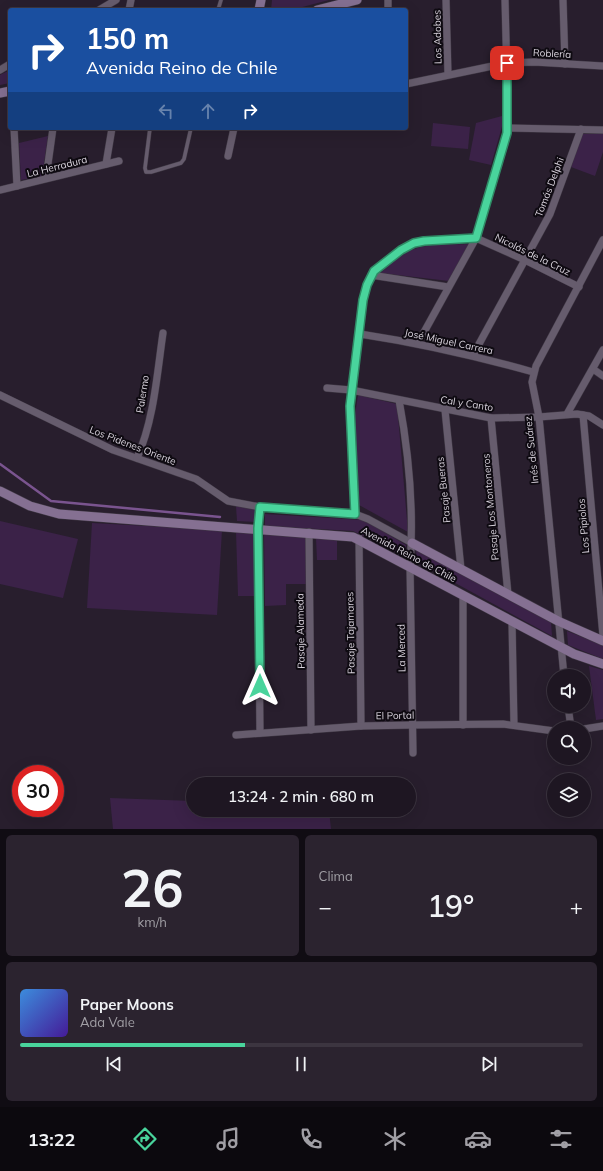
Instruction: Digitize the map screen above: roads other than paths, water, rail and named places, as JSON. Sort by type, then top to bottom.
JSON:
[{"type":"street","points":[[102,8],[116,0]]},
{"type":"street","points":[[327,8],[357,0]]},
{"type":"street","name":"Los Adobes","points":[[446,0],[448,74]]},
{"type":"street","points":[[418,343],[476,238],[508,128],[505,0]]},
{"type":"street","points":[[563,0],[565,64]]},
{"type":"street","name":"Roblería","points":[[408,84],[448,74],[507,63],[534,62],[603,66]]},
{"type":"street","points":[[508,128],[603,130]]},
{"type":"street","name":"Tomás Delphi","points":[[473,355],[550,214],[581,129]]},
{"type":"street","points":[[14,130],[17,186]]},
{"type":"street","points":[[46,178],[54,130]]},
{"type":"street","points":[[106,164],[112,130]]},
{"type":"street","points":[[228,156],[234,130]]},
{"type":"street","name":"La Herradura","points":[[0,190],[119,161]]},
{"type":"street","name":"Nicolás de la Cruz","points":[[355,514],[350,422],[352,390],[363,300],[371,276],[389,258],[414,243],[476,238],[525,260],[578,287]]},
{"type":"street","name":"Inés de Suárez","points":[[563,669],[538,417],[532,382],[533,372],[602,244]]},
{"type":"street","points":[[371,276],[448,287]]},
{"type":"street","name":"Palermo","points":[[137,458],[144,442],[149,421],[163,332]]},
{"type":"street","name":"José Miguel Carrera","points":[[360,334],[418,343],[473,355],[533,372]]},
{"type":"street","points":[[567,414],[603,350]]},
{"type":"street","points":[[593,368],[603,376]]},
{"type":"street","name":"Cal y Canto","points":[[327,388],[352,390],[445,410],[491,418],[538,417],[567,414],[583,415],[594,419],[603,425]]},
{"type":"street","name":"Los Pidenes Oriente","points":[[0,395],[91,440],[196,480],[228,501],[260,507]]},
{"type":"street","name":"La Merced","points":[[399,400],[407,447],[412,543],[410,566],[413,753]]},
{"type":"street","name":"Pasaje Bueras","points":[[445,410],[461,569]]},
{"type":"street","name":"Los Pipiolos","points":[[583,415],[603,636]]},
{"type":"street","name":"Pasaje Los Montoneros","points":[[491,418],[508,594]]},
{"type":"street","name":"Avenida Reino de Chile","points":[[0,491],[30,506],[59,514],[309,532],[359,538],[512,622],[580,657],[603,664]]},
{"type":"street","points":[[260,507],[258,528],[260,733]]},
{"type":"street","name":"Avenida Reino de Chile","points":[[260,507],[355,514],[368,519],[581,633],[603,641]]},
{"type":"street","name":"Pasaje Alameda","points":[[309,532],[311,730]]},
{"type":"street","name":"Pasaje Tajamares","points":[[359,538],[361,726]]},
{"type":"street","points":[[595,546],[603,546]]},
{"type":"street","points":[[463,595],[463,724]]},
{"type":"street","points":[[512,622],[514,725]]},
{"type":"street","name":"El Portal","points":[[236,735],[361,726],[463,724],[514,725],[547,730]]},
{"type":"street","points":[[591,729],[603,726]]},
{"type":"lane","points":[[150,130],[145,168],[146,172],[151,172],[181,163],[184,159],[191,130]]},
{"type":"waterway","points":[[0,464],[51,501],[220,517]]}]
